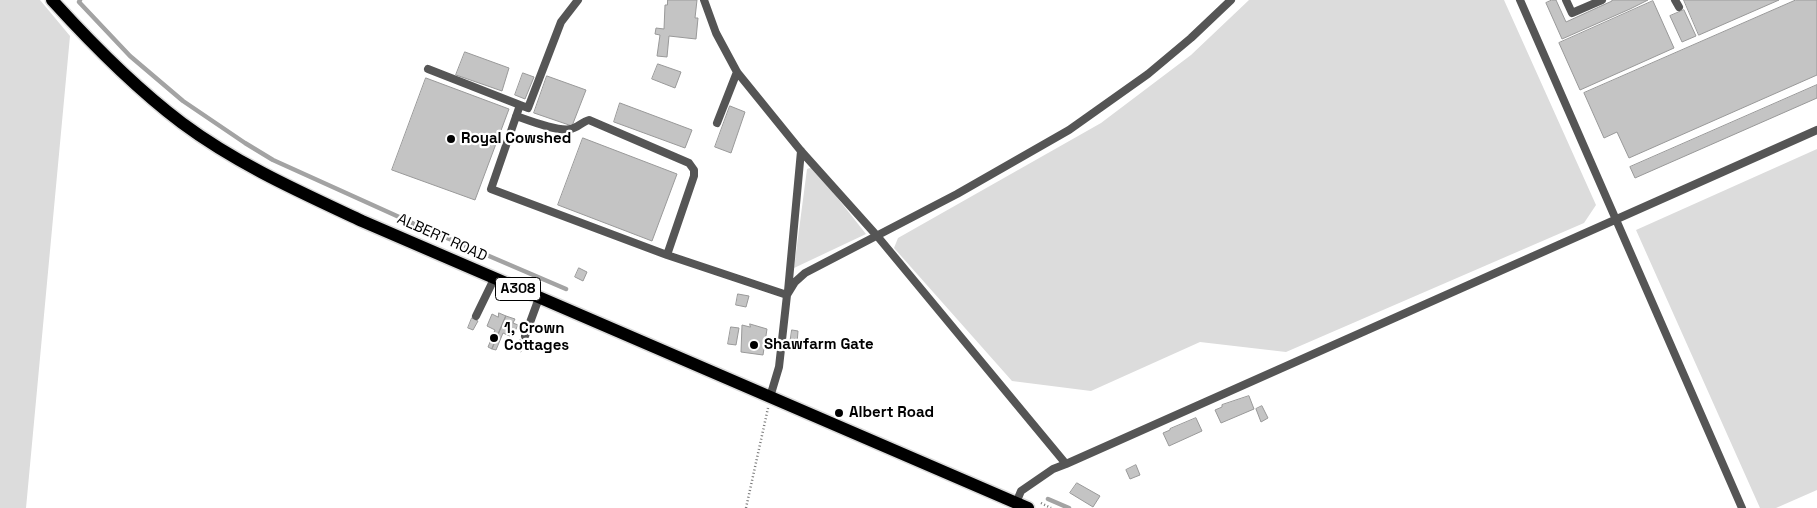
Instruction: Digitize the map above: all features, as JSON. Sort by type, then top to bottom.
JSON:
[{"type":"main road","name":"ALBERT ROAD","points":[[52,0],[98,49],[151,99],[183,124],[228,154],[272,179],[539,298],[770,397],[1018,499],[1028,508]]},
{"type":"lane","points":[[428,69],[528,108],[561,22],[578,0]]},
{"type":"lane","points":[[704,0],[716,34],[738,72],[801,151],[878,237],[1066,464]]},
{"type":"lane","points":[[787,295],[795,282],[805,273],[878,237],[1069,130],[1148,74],[1191,38],[1231,0]]},
{"type":"lane","points":[[1520,0],[1742,508]]},
{"type":"lane","points":[[1566,0],[1572,13],[1602,0]]},
{"type":"lane","points":[[717,123],[738,72]]},
{"type":"lane","points":[[520,105],[491,189],[667,255],[787,295]]},
{"type":"lane","points":[[516,116],[564,130],[574,129],[581,122],[589,120],[689,163],[694,170],[694,176],[667,255]]},
{"type":"lane","points":[[1018,499],[1021,491],[1054,469],[1817,130]]},
{"type":"lane","points":[[770,397],[779,367],[801,151]]},
{"type":"lane","points":[[476,316],[494,278]]},
{"type":"lane","points":[[525,336],[539,298]]},
{"type":"path","points":[[746,508],[770,397]]},
{"type":"path","points":[[1018,499],[1051,508]]},
{"type":"shaded area","points":[[0,0],[40,0],[70,36],[26,508],[0,508]]},
{"type":"shaded area","points":[[1249,0],[1504,0],[1596,205],[1584,223],[1286,352],[1200,342],[1091,391],[1012,381],[894,248],[898,238],[1101,123],[1191,55]]},
{"type":"shaded area","points":[[1817,149],[1817,490],[1776,508],[1760,508],[1636,230]]},
{"type":"shaded area","points":[[813,167],[866,234],[794,268],[807,169]]},
{"type":"building","points":[[668,0],[697,0],[695,18],[698,18],[696,39],[669,36],[667,57],[657,56],[660,35],[655,34],[656,28],[664,29],[665,5],[667,5]]},
{"type":"building","points":[[1556,0],[1566,22],[1612,0],[1648,0],[1562,39],[1546,3]]},
{"type":"building","points":[[1684,0],[1779,0],[1699,35]]},
{"type":"building","points":[[1796,0],[1817,0],[1817,75],[1629,158],[1617,132],[1604,138],[1584,93]]},
{"type":"building","points":[[1653,1],[1674,48],[1580,90],[1559,43]]},
{"type":"building","points":[[1684,10],[1696,36],[1682,42],[1670,16]]},
{"type":"building","points":[[465,52],[509,68],[502,91],[456,75]]},
{"type":"building","points":[[658,64],[681,72],[675,88],[652,79]]},
{"type":"building","points":[[523,73],[534,77],[525,99],[515,95]]},
{"type":"building","points":[[547,76],[586,90],[572,126],[534,113]]},
{"type":"building","name":"Royal Cowshed","points":[[426,78],[509,109],[475,200],[392,170]]},
{"type":"building","points":[[1817,85],[1817,98],[1635,178],[1630,167]]},
{"type":"building","points":[[620,103],[692,130],[685,148],[614,122]]},
{"type":"building","points":[[730,106],[745,112],[731,153],[715,147]]},
{"type":"building","points":[[583,138],[677,174],[652,241],[558,205]]},
{"type":"building","points":[[579,268],[587,272],[583,281],[575,277]]},
{"type":"building","points":[[738,294],[749,296],[746,307],[736,305]]},
{"type":"building","name":"1, Crown Cottages","points":[[499,313],[506,316],[492,349],[488,347],[495,330],[487,326],[492,314],[498,317]]},
{"type":"building","name":"1, Crown Cottages","points":[[506,316],[515,319],[513,323],[518,325],[512,337],[503,333],[496,350],[492,349]]},
{"type":"building","points":[[472,318],[478,321],[473,330],[468,328]]},
{"type":"building","name":"Shawfarm Gate","points":[[750,324],[767,329],[763,355],[741,352],[742,325],[750,327]]},
{"type":"building","points":[[731,327],[739,328],[736,345],[728,344]]},
{"type":"building","points":[[792,330],[798,331],[797,344],[790,344]]},
{"type":"building","points":[[520,340],[526,342],[521,352],[516,349]]},
{"type":"building","points":[[1249,396],[1254,409],[1221,423],[1215,410],[1222,407],[1222,405]]},
{"type":"building","points":[[1262,406],[1268,418],[1261,422],[1256,409]]},
{"type":"building","points":[[1196,418],[1202,431],[1169,446],[1163,433]]},
{"type":"building","points":[[1136,465],[1140,475],[1130,479],[1126,470]]},
{"type":"building","points":[[1077,483],[1100,496],[1093,507],[1070,493]]},
{"type":"waterway","points":[[80,0],[79,2],[130,56],[183,101],[273,160],[419,226],[566,289]]},
{"type":"waterway","points":[[1048,499],[1069,508]]},
{"type":"place","name":"Royal Cowshed","points":[[451,139]]},
{"type":"place","name":"1, Crown Cottages","points":[[494,338]]},
{"type":"place","name":"Shawfarm Gate","points":[[754,345]]},
{"type":"place","name":"Albert Road","points":[[839,413]]}]
